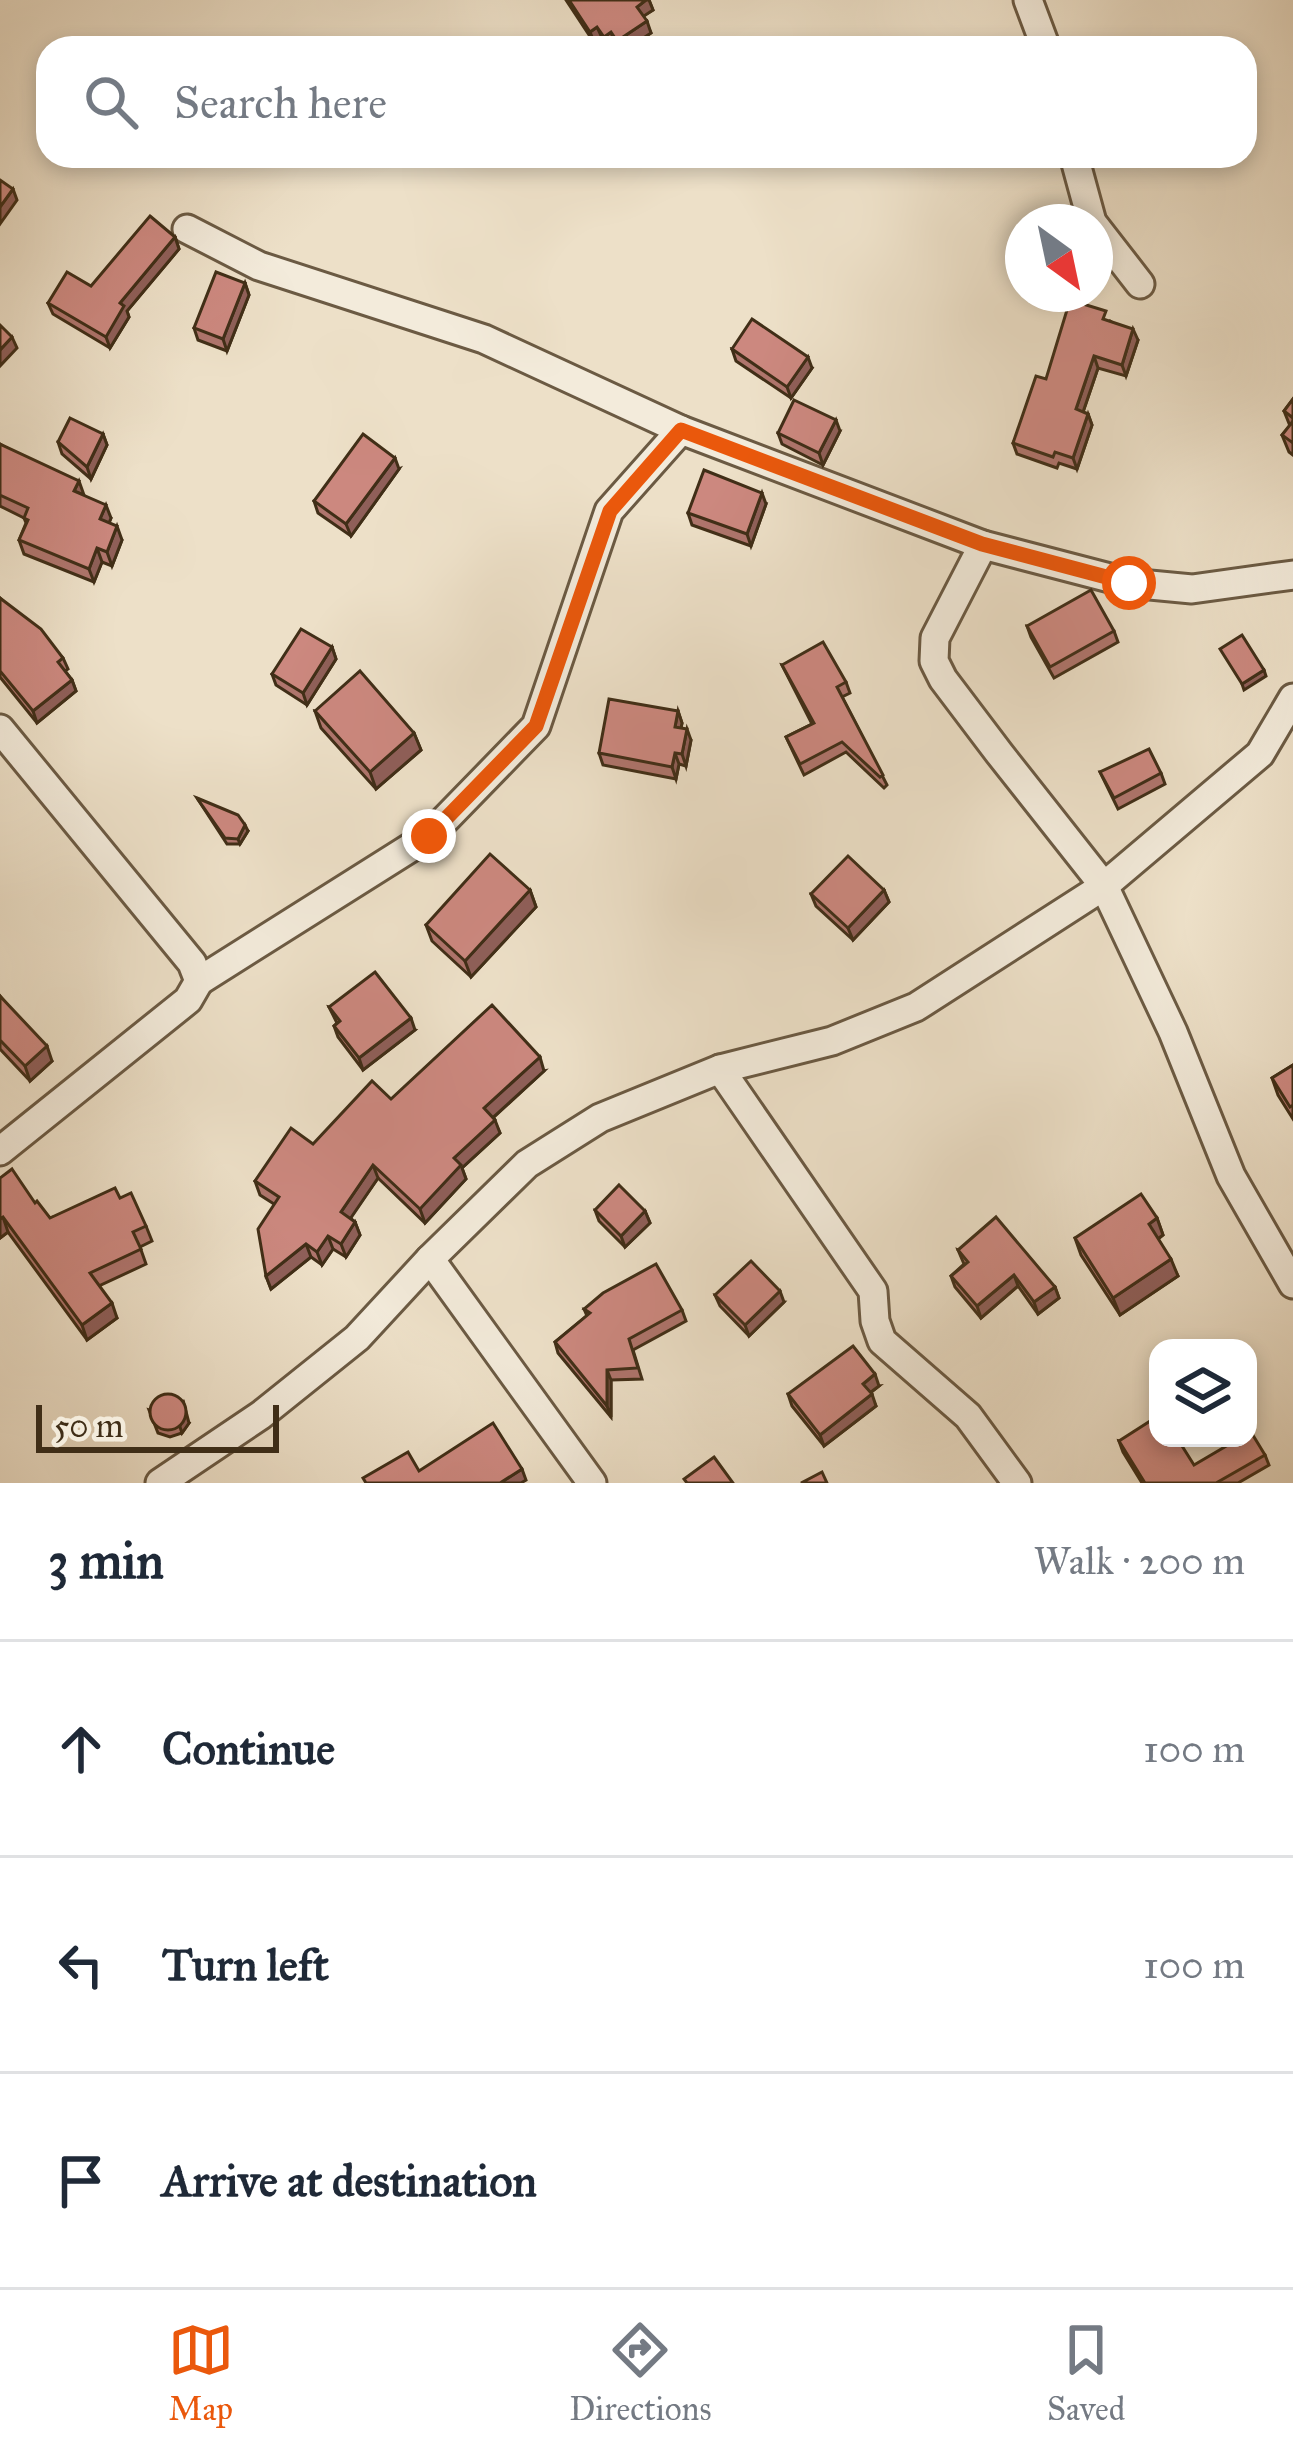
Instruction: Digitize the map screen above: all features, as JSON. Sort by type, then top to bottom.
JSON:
[{"type":"street","points":[[1028,0],[1042,36]]},
{"type":"street","points":[[1077,168],[1087,204]]},
{"type":"street","points":[[187,229],[259,266],[484,338],[681,430],[982,544],[1129,583],[1192,589],[1293,575]]},
{"type":"street","points":[[1113,250],[1140,284]]},
{"type":"street","points":[[0,1151],[188,1000],[199,980],[429,836],[536,726],[610,511],[681,430]]},
{"type":"street","points":[[982,544],[935,638],[934,661],[985,735],[1104,886],[1173,1032],[1231,1176],[1293,1284]]},
{"type":"street","points":[[160,1483],[261,1414],[356,1338],[526,1164],[600,1118],[720,1069],[832,1041],[916,1006],[1104,886],[1260,754],[1293,698]]},
{"type":"street","points":[[0,729],[192,963],[199,980]]},
{"type":"street","points":[[720,1069],[872,1292],[882,1341],[968,1416],[1017,1483]]},
{"type":"street","points":[[430,1259],[592,1483]]},
{"type":"building","points":[[569,0],[646,0],[637,7],[647,21],[624,36],[611,32],[603,36],[597,27],[590,32]]},
{"type":"building","points":[[0,180],[13,189],[0,207]]},
{"type":"building","points":[[150,216],[175,237],[120,303],[124,306],[106,337],[48,303],[67,272],[91,286]]},
{"type":"building","points":[[216,272],[245,283],[223,339],[194,328]]},
{"type":"building","points":[[1066,312],[1106,312],[1103,319],[1133,329],[1122,365],[1094,356],[1076,409],[1088,414],[1073,458],[1055,452],[1053,457],[1013,443],[1036,376],[1046,379]]},
{"type":"building","points":[[752,319],[808,357],[787,387],[732,349]]},
{"type":"building","points":[[0,325],[12,337],[0,350]]},
{"type":"building","points":[[794,400],[836,420],[819,453],[778,433]]},
{"type":"building","points":[[70,418],[103,434],[87,467],[58,442]]},
{"type":"building","points":[[1293,421],[1293,443],[1282,435]]},
{"type":"building","points":[[363,434],[395,458],[346,524],[314,501]]},
{"type":"building","points":[[0,444],[79,481],[74,491],[106,505],[100,519],[117,526],[107,552],[97,548],[89,569],[19,540],[28,508],[0,495]]},
{"type":"building","points":[[704,470],[762,493],[747,534],[688,513]]},
{"type":"building","points":[[1091,590],[1114,631],[1050,667],[1027,626]]},
{"type":"building","points":[[0,598],[41,629],[63,658],[58,662],[72,680],[33,711],[0,671]]},
{"type":"building","points":[[301,629],[332,647],[303,693],[272,674]]},
{"type":"building","points":[[1242,635],[1264,670],[1242,684],[1220,649]]},
{"type":"building","points":[[823,642],[846,682],[837,687],[880,777],[842,742],[800,764],[786,737],[814,723],[782,665]]},
{"type":"building","points":[[360,671],[414,733],[370,772],[315,711]]},
{"type":"building","points":[[609,699],[678,711],[675,727],[687,729],[682,754],[675,753],[672,767],[599,753]]},
{"type":"building","points":[[1149,749],[1161,773],[1114,798],[1100,772]]},
{"type":"building","points":[[197,798],[238,815],[245,825],[238,839],[225,838]]},
{"type":"building","points":[[490,854],[530,890],[465,961],[426,925]]},
{"type":"building","points":[[848,856],[884,890],[848,928],[811,894]]},
{"type":"building","points":[[375,972],[411,1018],[359,1058],[334,1026],[340,1021],[329,1007]]},
{"type":"building","points":[[0,996],[47,1046],[25,1066],[0,1040]]},
{"type":"building","points":[[492,1005],[540,1057],[484,1108],[495,1120],[454,1158],[461,1165],[420,1209],[373,1165],[341,1212],[355,1222],[341,1244],[328,1236],[317,1252],[306,1244],[266,1276],[258,1229],[279,1197],[255,1181],[291,1128],[313,1144],[372,1081],[391,1099]]},
{"type":"building","points":[[1293,1065],[1293,1105],[1290,1107],[1272,1078]]},
{"type":"building","points":[[12,1169],[50,1218],[115,1188],[120,1198],[131,1193],[146,1226],[133,1232],[141,1249],[90,1273],[112,1303],[82,1325],[0,1219],[0,1178]]},
{"type":"building","points":[[619,1185],[645,1211],[621,1236],[595,1210]]},
{"type":"building","points":[[1141,1194],[1157,1218],[1149,1224],[1171,1259],[1113,1298],[1075,1238]]},
{"type":"building","points":[[996,1217],[1055,1287],[1034,1302],[1014,1275],[977,1306],[951,1276],[968,1262],[958,1250]]},
{"type":"building","points":[[751,1261],[780,1291],[745,1325],[715,1295]]},
{"type":"building","points":[[656,1264],[682,1310],[629,1339],[638,1368],[607,1370],[607,1406],[555,1342],[590,1313],[584,1309],[603,1293]]},
{"type":"building","points":[[853,1346],[875,1374],[863,1384],[872,1394],[820,1435],[788,1394]]},
{"type":"building","points":[[168,1394],[181,1399],[186,1412],[181,1425],[168,1430],[155,1425],[150,1412],[155,1399]]},
{"type":"building","points":[[1149,1422],[1149,1447],[1183,1447],[1194,1465],[1225,1447],[1257,1447],[1257,1442],[1265,1455],[1216,1483],[1145,1483],[1119,1441]]},
{"type":"building","points":[[493,1423],[522,1469],[500,1483],[366,1483],[363,1478],[408,1452],[419,1471]]},
{"type":"building","points":[[714,1457],[733,1483],[687,1483],[684,1479]]},
{"type":"building","points":[[822,1472],[827,1483],[801,1483]]},
{"type":"route","points":[[429,836],[536,726],[610,511],[681,430],[982,544],[1129,583]]}]
